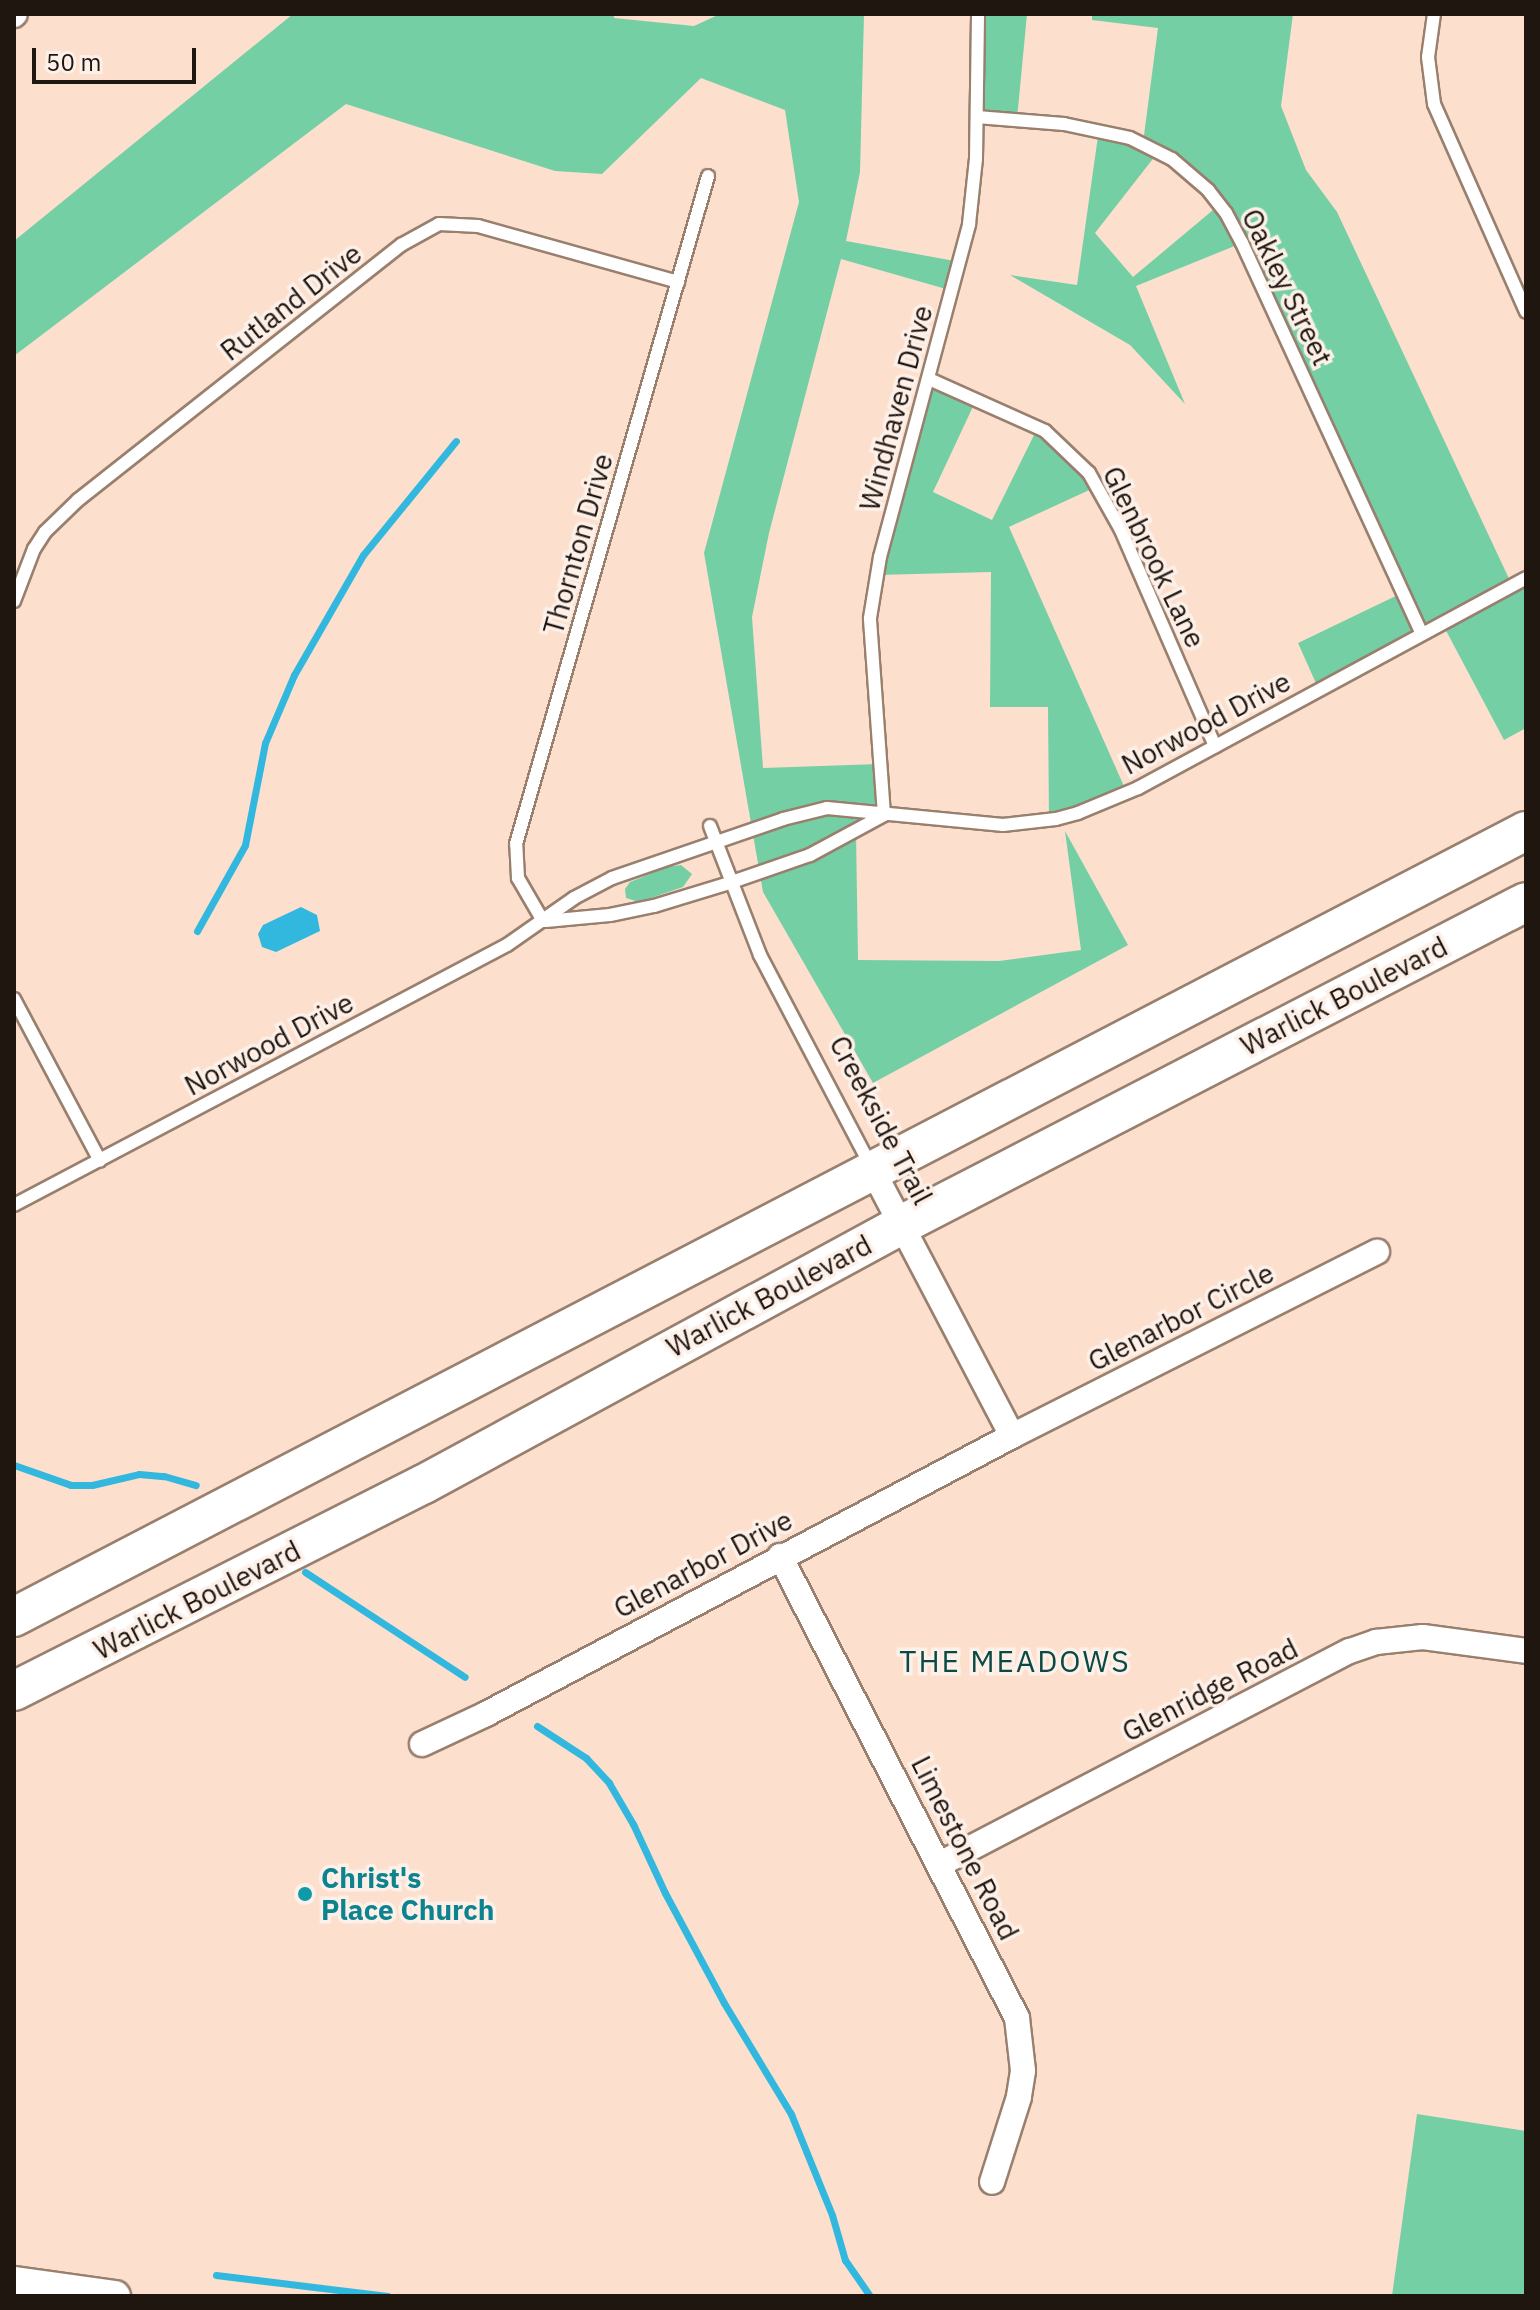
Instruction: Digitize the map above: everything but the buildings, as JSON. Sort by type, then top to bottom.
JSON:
[{"type":"main road","points":[[14,1617],[1526,831]]},
{"type":"main road","name":"Warlick Boulevard","points":[[14,1691],[424,1484],[903,1224],[1526,902]]},
{"type":"street","name":"Creekside Trail","points":[[872,1169],[1012,1436]]},
{"type":"street","name":"Glenarbor Circle","points":[[1012,1436],[1377,1252]]},
{"type":"street","name":"Glenarbor Drive","points":[[422,1744],[486,1714],[1012,1436]]},
{"type":"street","name":"Limestone Road","points":[[780,1556],[1006,1993],[1022,2044],[1019,2097],[992,2182]]},
{"type":"street","name":"Glenridge Road","points":[[940,1864],[1350,1651],[1403,1637],[1526,1651]]},
{"type":"street","points":[[14,2282],[115,2296]]},
{"type":"lane","name":"Windhaven Drive","points":[[884,815],[870,618],[880,557],[969,224],[977,117],[978,14]]},
{"type":"lane","points":[[1434,14],[1428,57],[1434,104],[1443,131],[1526,312]]},
{"type":"lane","name":"Oakley Street","points":[[977,117],[1064,124],[1130,138],[1172,159],[1208,190],[1226,213],[1242,243],[1422,634]]},
{"type":"lane","name":"Thornton Drive","points":[[543,921],[518,878],[516,844],[708,176]]},
{"type":"lane","name":"Rutland Drive","points":[[14,601],[34,549],[45,532],[78,500],[401,245],[439,224],[478,226],[678,282]]},
{"type":"lane","name":"Glenbrook Lane","points":[[929,379],[1045,431],[1089,473],[1121,530],[1215,746]]},
{"type":"lane","name":"Norwood Drive","points":[[14,1205],[507,945],[574,898],[612,878],[783,819],[827,808],[856,808],[884,815],[1003,825],[1056,819],[1108,802],[1526,578]]},
{"type":"lane","name":"Norwood Drive","points":[[543,921],[639,909],[729,883],[810,855],[884,815]]},
{"type":"lane","name":"Creekside Trail","points":[[710,826],[729,883],[760,955],[872,1169]]},
{"type":"lane","points":[[14,999],[100,1161]]},
{"type":"green space","points":[[293,14],[614,14],[614,18],[694,26],[720,14],[864,14],[860,172],[846,241],[960,262],[953,291],[841,259],[769,533],[752,617],[763,768],[879,764],[884,815],[856,833],[858,960],[999,961],[1081,950],[1065,831],[1128,945],[873,1083],[763,892],[704,553],[799,202],[785,110],[701,78],[602,174],[555,171],[346,104],[14,356],[14,241]]},
{"type":"green space","points":[[978,14],[1027,14],[1017,119],[977,117]]},
{"type":"green space","points":[[1092,14],[1293,14],[1281,106],[1306,170],[1337,212],[1512,585],[1526,578],[1526,728],[1504,740],[1442,623],[1319,690],[1298,643],[1402,593],[1242,243],[1136,286],[1185,404],[1130,345],[1010,275],[1077,285],[1099,129],[1143,143],[1158,28],[1092,20]],"holes":[[[1159,151],[1219,205],[1133,277],[1095,233]]]},
{"type":"green space","points":[[929,379],[977,398],[933,492],[992,520],[1038,427],[1098,486],[1009,527],[1127,793],[1049,820],[1048,707],[990,707],[991,572],[877,575]]},
{"type":"green space","points":[[681,865],[692,874],[683,887],[639,902],[626,898],[625,889],[630,882],[667,867]]},
{"type":"green space","points":[[1417,2114],[1526,2131],[1526,2296],[1392,2296]]},
{"type":"water","points":[[301,907],[317,915],[320,931],[276,952],[262,947],[258,934],[263,925]]},
{"type":"waterway","points":[[197,931],[245,845],[265,743],[294,675],[363,555],[456,441]]},
{"type":"waterway","points":[[14,1465],[71,1485],[92,1485],[139,1474],[164,1476],[196,1485]]},
{"type":"waterway","points":[[305,1572],[465,1677]]},
{"type":"waterway","points":[[537,1726],[586,1758],[609,1783],[633,1824],[665,1893],[724,2003],[791,2114],[832,2215],[845,2260],[870,2296]]},
{"type":"waterway","points":[[216,2275],[388,2296]]},
{"type":"place","name":"Christ's Place Church","points":[[305,1894]]},
{"type":"district","name":"THE MEADOWS","points":[[1015,1661]]}]
